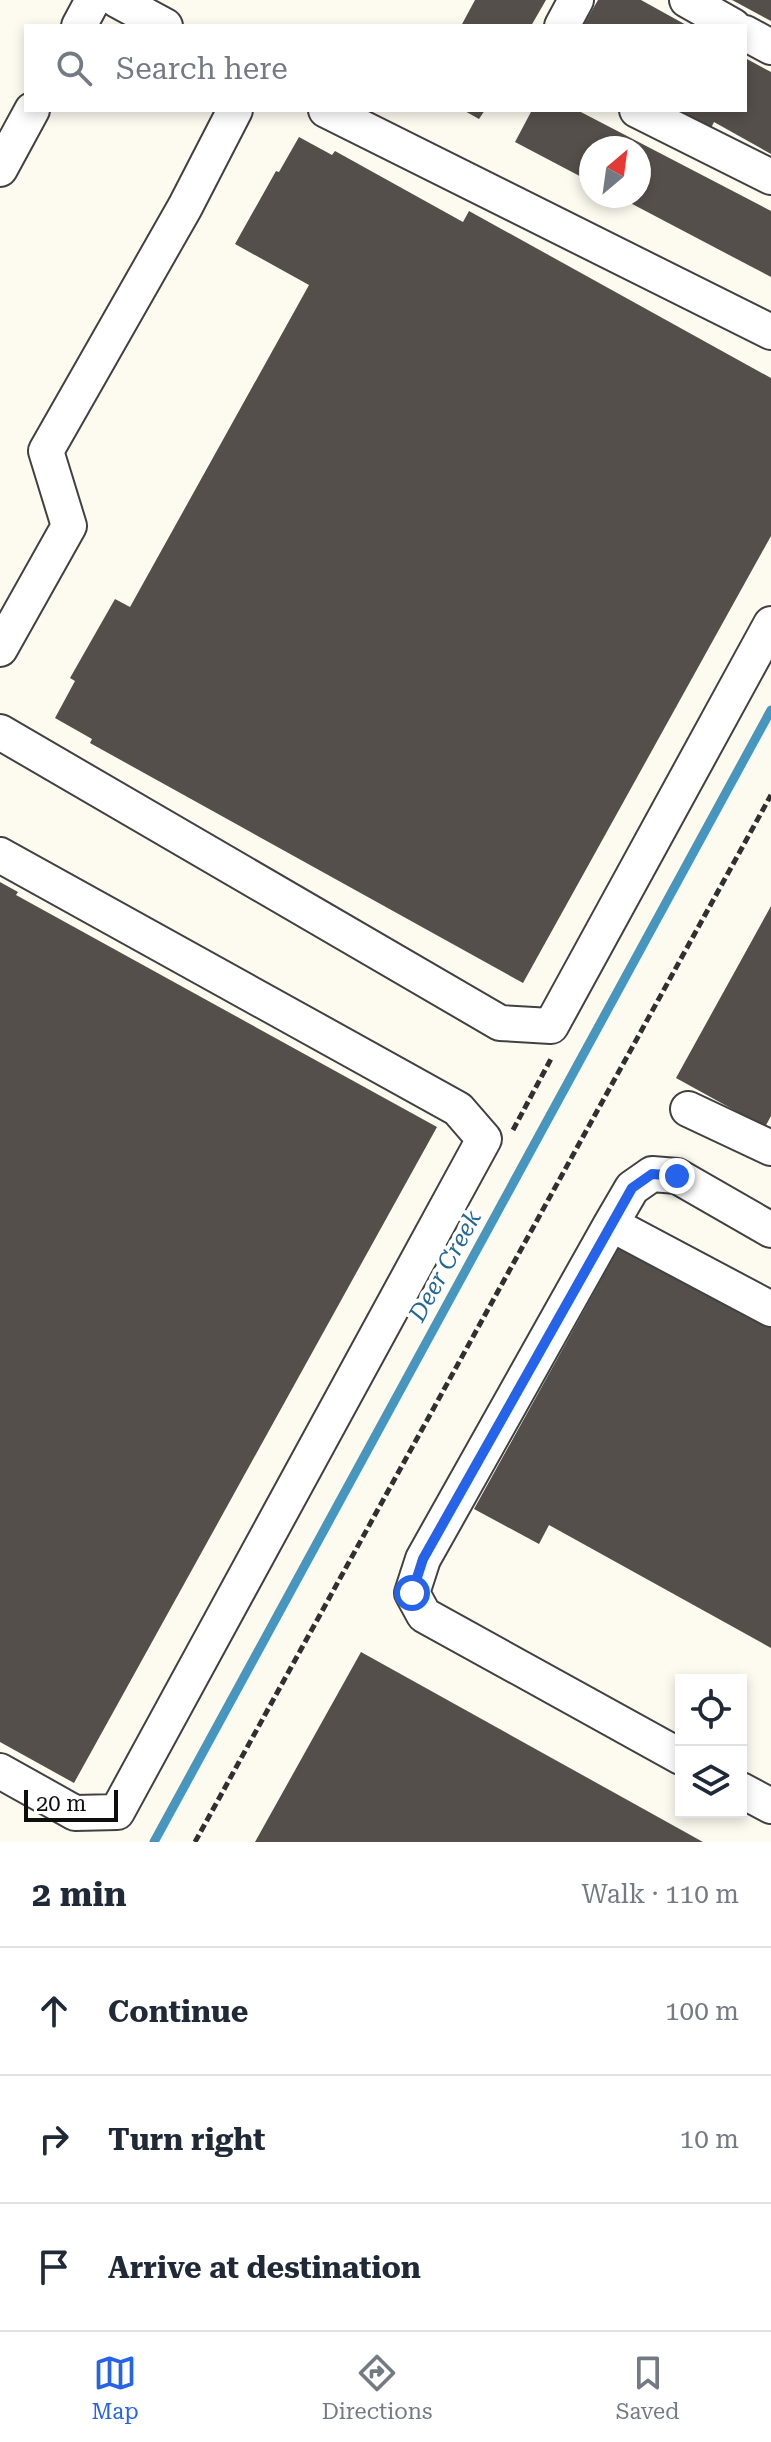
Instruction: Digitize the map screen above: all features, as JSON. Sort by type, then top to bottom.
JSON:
[{"type":"street","points":[[80,24],[93,0]]},
{"type":"street","points":[[117,0],[161,24]]},
{"type":"street","points":[[563,24],[576,0]]},
{"type":"street","points":[[687,0],[729,24]]},
{"type":"street","points":[[747,34],[771,47]]},
{"type":"street","points":[[0,169],[31,112]]},
{"type":"street","points":[[0,649],[69,526],[46,451],[185,207],[234,112]]},
{"type":"street","points":[[330,112],[771,332]]},
{"type":"street","points":[[641,112],[771,177]]},
{"type":"street","points":[[0,732],[500,1023],[551,1026],[771,624]]},
{"type":"street","points":[[0,855],[458,1109],[484,1139],[117,1812],[75,1813],[0,1771]]},
{"type":"street","points":[[688,1109],[771,1148]]},
{"type":"street","points":[[675,1754],[424,1615],[412,1593],[423,1559],[632,1188],[652,1174],[677,1176],[771,1230]]},
{"type":"street","points":[[611,1224],[771,1309]]},
{"type":"street","points":[[747,1793],[771,1806]]},
{"type":"path","points":[[195,1842],[771,795]]},
{"type":"building","points":[[475,0],[546,0],[532,24],[462,24]]},
{"type":"building","points":[[598,0],[641,0],[684,24],[584,24]]},
{"type":"building","points":[[732,0],[771,0],[771,21]]},
{"type":"building","points":[[747,59],[771,72],[771,154],[714,122],[711,128],[683,112],[747,112]]},
{"type":"building","points":[[467,112],[484,112],[479,119]]},
{"type":"building","points":[[531,112],[581,112],[627,136],[579,136],[579,176],[515,142]]},
{"type":"building","points":[[299,137],[332,155],[335,151],[463,222],[469,211],[771,378],[771,536],[523,983],[90,743],[92,739],[55,718],[75,681],[70,678],[115,599],[130,607],[309,285],[235,244]]},
{"type":"building","points":[[651,149],[771,211],[771,277],[640,208],[651,208]]},
{"type":"building","points":[[0,882],[18,892],[16,895],[437,1127],[74,1783],[0,1742]]},
{"type":"building","points":[[771,906],[771,1116],[765,1127],[676,1078]]},
{"type":"building","points":[[622,1242],[771,1324],[771,1648],[549,1525],[539,1544],[474,1509]]},
{"type":"building","points":[[361,1652],[703,1842],[255,1842]]},
{"type":"waterway","name":"Deer Creek","points":[[154,1842],[771,710]]},
{"type":"route","points":[[412,1593],[423,1559],[632,1188],[652,1174],[677,1176]]}]
